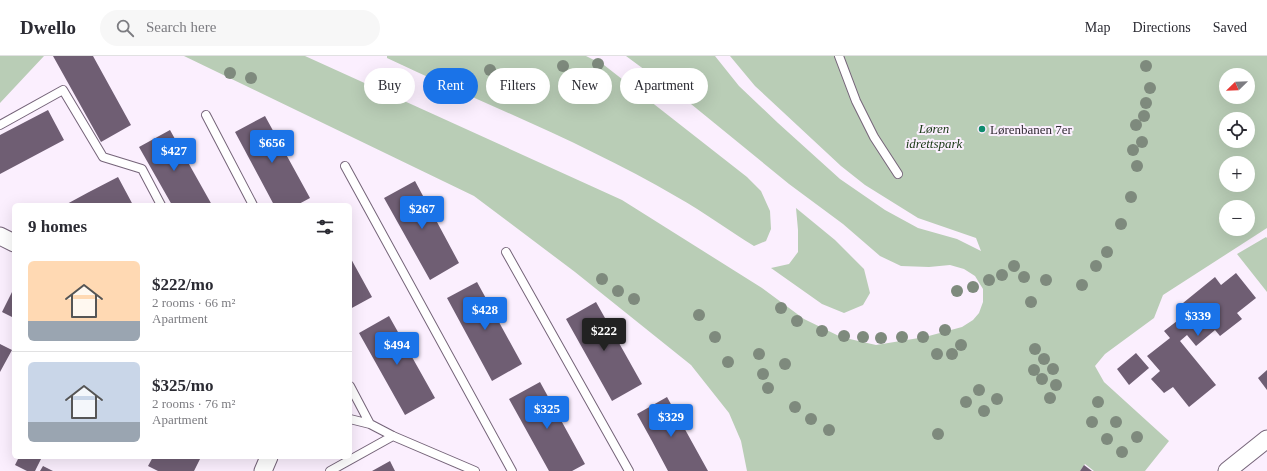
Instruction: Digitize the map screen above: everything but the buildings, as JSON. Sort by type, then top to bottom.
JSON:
[{"type":"street","points":[[0,236],[12,242]]},
{"type":"street","points":[[1227,471],[1267,439]]},
{"type":"street","points":[[263,471],[268,459]]},
{"type":"lane","points":[[839,56],[856,101],[874,137],[898,174]]},
{"type":"lane","points":[[0,125],[63,90],[103,158],[142,169],[160,203]]},
{"type":"lane","points":[[206,115],[252,203]]},
{"type":"lane","points":[[345,166],[512,471]]},
{"type":"lane","points":[[506,252],[629,471]]},
{"type":"lane","points":[[352,390],[370,424]]},
{"type":"lane","points":[[352,420],[370,424],[393,436],[475,471]]},
{"type":"lane","points":[[352,459],[393,436]]},
{"type":"lane","points":[[330,471],[352,459]]},
{"type":"green space","points":[[0,56],[44,56],[0,103]]},
{"type":"green space","name":"Løren idrettspark","points":[[184,56],[305,56],[364,83],[364,104],[411,104],[622,200],[762,288],[804,319],[841,337],[876,345],[925,337],[962,327],[973,320],[979,313],[983,302],[983,289],[975,276],[964,269],[950,265],[929,267],[901,266],[880,256],[843,224],[789,184],[691,104],[708,104],[708,68],[642,68],[626,56],[715,56],[739,86],[840,179],[885,210],[918,228],[957,239],[981,251],[976,238],[918,218],[865,185],[841,166],[755,86],[730,56],[1267,56],[1267,228],[1255,236],[1255,200],[1219,200],[1219,236],[1255,236],[1163,295],[1154,318],[1105,354],[1095,366],[1104,382],[1169,441],[1145,471],[1094,471],[1085,464],[1080,471],[747,471],[741,441],[729,413],[691,365],[575,272],[474,196]]},
{"type":"green space","points":[[387,56],[586,56],[608,68],[558,68],[558,104],[612,104],[612,71],[620,78],[620,104],[654,104],[747,177],[761,191],[770,211],[771,229],[766,241],[754,246],[687,203],[642,177],[570,141],[489,104],[550,104],[550,68],[486,68],[486,103],[478,99],[478,68],[423,68],[423,75],[415,71],[415,68],[409,68],[387,58]]},
{"type":"green space","points":[[796,208],[835,240],[864,269],[870,293],[863,305],[844,313],[822,304],[771,268],[789,264],[798,252]]},
{"type":"green space","points":[[1266,237],[1267,238],[1267,292],[1237,254]]},
{"type":"place","name":"Lørenbanen 7er","points":[[982,129]]}]
